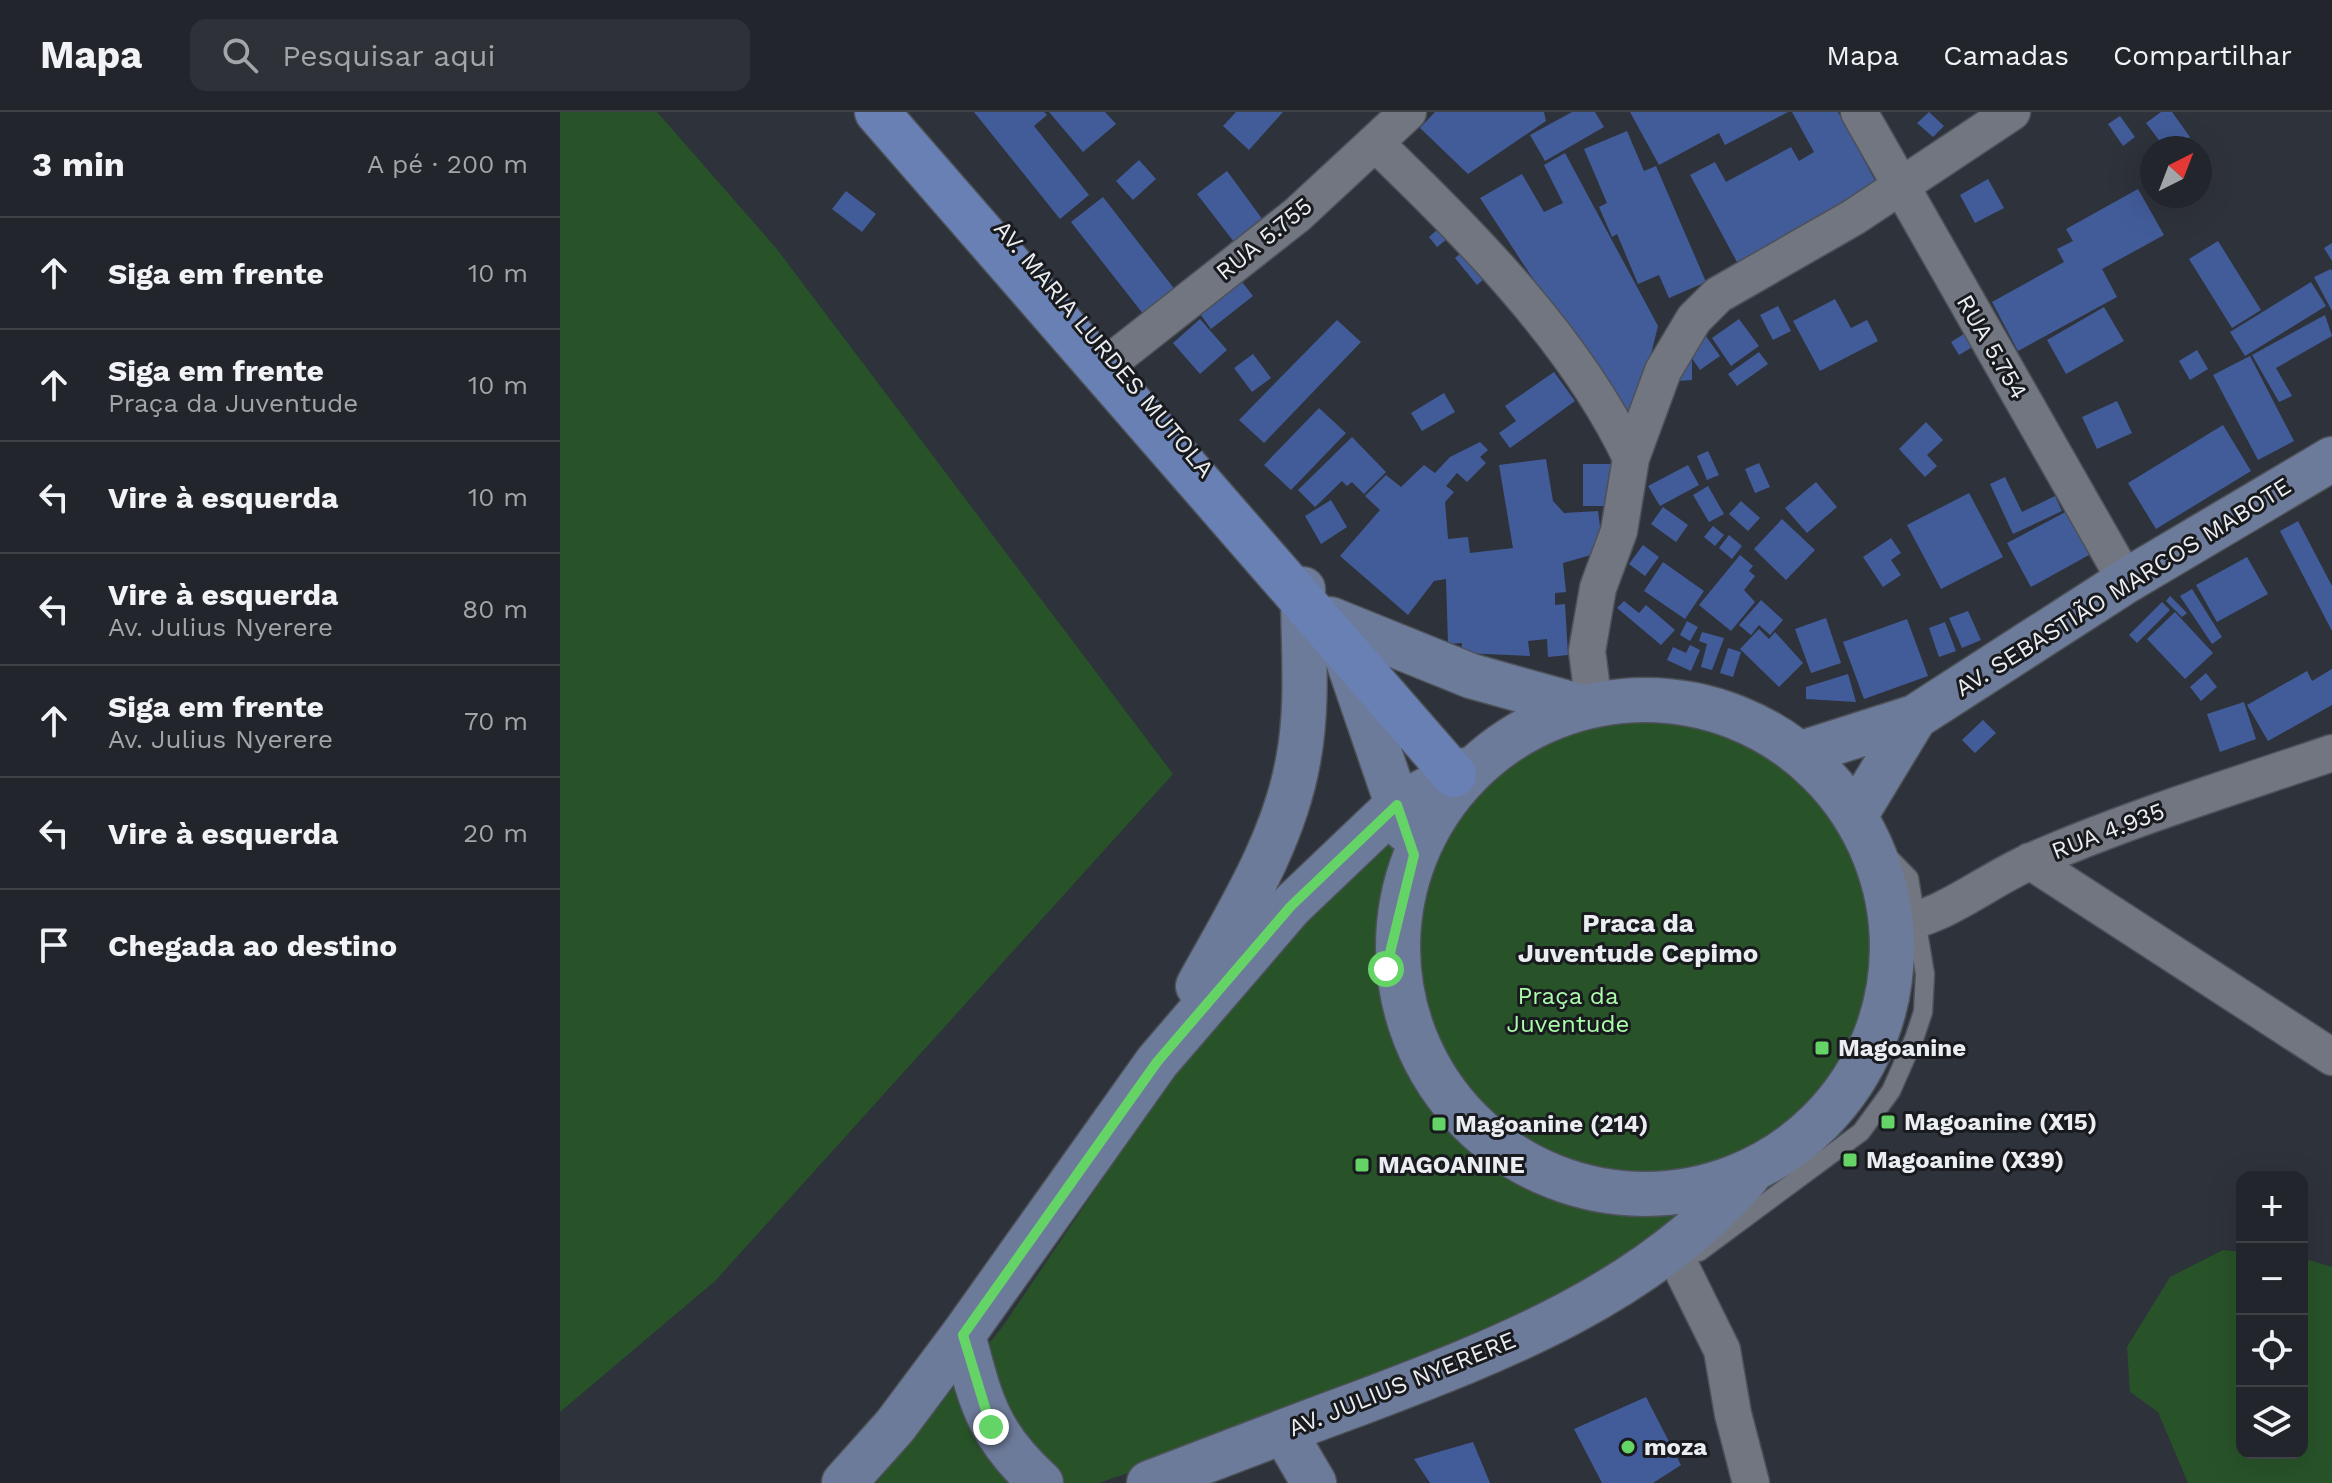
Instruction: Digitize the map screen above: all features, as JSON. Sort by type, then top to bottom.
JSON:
[{"type":"main road","points":[[877,112],[1467,769]]},
{"type":"main road","name":"AV. MARIA LURDES MUTOLA","points":[[901,112],[1114,359],[1316,604]]},
{"type":"main road","name":"AV. SEBASTIÃO MARCOS MABOTE","points":[[1799,754],[1915,717],[2126,581],[2332,459]]},
{"type":"main road","points":[[1316,604],[1471,676],[1588,706]]},
{"type":"main road","points":[[1316,604],[1369,717],[1414,855]]},
{"type":"main road","points":[[1145,1078],[1240,910],[1283,818],[1298,762],[1316,604]]},
{"type":"main road","points":[[844,1483],[895,1426],[963,1335],[1145,1078],[1291,906],[1397,805],[1467,769],[1522,733],[1588,706],[1648,700],[1702,707],[1753,725],[1799,754],[1830,783],[1865,836],[1905,923],[1890,990],[1870,1052],[1836,1107],[1770,1161],[1706,1188],[1657,1195],[1595,1190],[1566,1180],[1536,1169],[1484,1135],[1442,1089],[1413,1033],[1398,973],[1400,911],[1414,855],[1467,769]]},
{"type":"main road","name":"AV. SEBASTIÃO MARCOS MABOTE","points":[[1865,836],[1915,717]]},
{"type":"main road","name":"AV. JULIUS NYERERE","points":[[1149,1483],[1303,1463],[1476,1359],[1676,1258],[1729,1199],[1770,1161]]},
{"type":"main road","points":[[963,1335],[991,1427],[1016,1460],[1041,1483]]},
{"type":"street","name":"RUA 5.755","points":[[1114,359],[1297,215],[1408,112]]},
{"type":"street","name":"RUA 5.754","points":[[1859,112],[2126,581]]},
{"type":"street","points":[[1588,706],[1587,651],[1598,588],[1622,518],[1631,458],[1663,371],[1694,319],[1718,295],[1854,217],[1899,184],[2012,112]]},
{"type":"street","points":[[1375,143],[1454,219],[1527,304],[1596,394],[1631,458]]},
{"type":"street","name":"RUA 4.935","points":[[1905,923],[2030,861],[2111,828],[2332,753]]},
{"type":"street","points":[[2030,861],[2332,1057]]},
{"type":"street","points":[[1676,1258],[1722,1350],[1733,1414],[1751,1483]]},
{"type":"lane","points":[[1676,1258],[1861,1132],[1878,1112],[1891,1091],[1923,1012],[1925,974],[1905,923]]},
{"type":"green space","points":[[560,112],[657,112],[776,248],[1173,774],[715,1281],[560,1412]]},
{"type":"green space","name":"Praça da Juventude","points":[[1648,700],[1702,707],[1753,725],[1799,754],[1830,783],[1855,816],[1877,862],[1892,925],[1890,990],[1870,1052],[1836,1107],[1696,1229],[1620,1283],[1237,1435],[1099,1483],[876,1483],[1003,1326],[1172,1076],[1312,908],[1479,763],[1545,720],[1594,705]]},
{"type":"green space","points":[[2223,1250],[2236,1251],[2236,1459],[2308,1459],[2308,1260],[2332,1267],[2332,1483],[2188,1483],[2158,1412],[2130,1392],[2127,1347],[2170,1277]]},
{"type":"building","points":[[974,112],[1044,112],[1047,115],[1034,126],[1089,195],[1060,219]]},
{"type":"building","points":[[1049,112],[1105,112],[1116,124],[1083,152]]},
{"type":"building","points":[[1236,112],[1283,112],[1249,150],[1223,126]]},
{"type":"building","points":[[1435,112],[1544,112],[1546,121],[1468,174],[1420,128]]},
{"type":"building","points":[[1572,112],[1595,112],[1604,127],[1545,161],[1530,135]]},
{"type":"building","points":[[1630,112],[1788,112],[1725,145],[1719,133],[1659,165]]},
{"type":"building","points":[[1792,112],[1838,112],[1878,186],[1737,262],[1690,175],[1715,162],[1726,182],[1791,147],[1799,161],[1814,152]]},
{"type":"building","points":[[1929,112],[1944,126],[1933,137],[1917,123]]},
{"type":"building","points":[[2161,112],[2172,112],[2189,136],[2156,136],[2146,123]]},
{"type":"building","points":[[2120,116],[2135,137],[2123,146],[2108,124]]},
{"type":"building","points":[[1627,131],[1644,171],[1656,166],[1706,282],[1669,298],[1659,275],[1638,284],[1617,234],[1612,237],[1599,207],[1607,203],[1584,149]]},
{"type":"building","points":[[1565,153],[1658,326],[1637,410],[1623,416],[1480,198],[1522,174],[1544,212],[1563,203],[1544,165]]},
{"type":"building","points":[[1139,160],[1156,179],[1133,200],[1116,181]]},
{"type":"building","points":[[1227,171],[1263,220],[1234,242],[1197,194]]},
{"type":"building","points":[[1988,179],[2004,208],[1975,223],[1960,195]]},
{"type":"building","points":[[2138,189],[2140,208],[2149,208],[2164,235],[2102,269],[2117,297],[2018,351],[1992,302],[2064,262],[2057,249],[2073,241],[2066,229]]},
{"type":"building","points":[[846,191],[876,214],[862,232],[832,209]]},
{"type":"building","points":[[1103,197],[1176,291],[1144,315],[1071,222]]},
{"type":"building","points":[[1438,229],[1447,239],[1437,247],[1429,237]]},
{"type":"building","points":[[2218,241],[2261,310],[2232,328],[2189,259]]},
{"type":"building","points":[[2332,243],[2332,261],[2324,248]]},
{"type":"building","points":[[1469,247],[1490,274],[1477,285],[1455,258]]},
{"type":"building","points":[[2332,271],[2332,311],[2314,277]]},
{"type":"building","points":[[1242,282],[1253,296],[1211,329],[1200,314]]},
{"type":"building","points":[[2311,282],[2326,306],[2245,356],[2230,332]]},
{"type":"building","points":[[1835,299],[1851,328],[1867,320],[1878,341],[1820,371],[1793,321]]},
{"type":"building","points":[[1778,306],[1791,331],[1773,340],[1760,315]]},
{"type":"building","points":[[2104,307],[2124,341],[2066,374],[2047,340]]},
{"type":"building","points":[[2325,315],[2332,336],[2276,368],[2292,396],[2279,402],[2252,355]]},
{"type":"building","points":[[1200,319],[1227,350],[1200,374],[1173,343]]},
{"type":"building","points":[[1739,319],[1759,346],[1731,366],[1712,338]]},
{"type":"building","points":[[1337,320],[1361,342],[1264,443],[1239,420]]},
{"type":"building","points":[[1703,332],[1720,356],[1700,370],[1680,341]]},
{"type":"building","points":[[1967,332],[1974,346],[1959,355],[1951,342]]},
{"type":"building","points":[[2197,350],[2208,369],[2190,380],[2179,361]]},
{"type":"building","points":[[1759,352],[1768,364],[1737,386],[1728,374]]},
{"type":"building","points":[[1253,354],[1271,378],[1252,392],[1234,368]]},
{"type":"building","points":[[2250,356],[2294,441],[2258,460],[2213,375]]},
{"type":"building","points":[[1692,361],[1692,380],[1677,381],[1676,362]]},
{"type":"building","points":[[1554,372],[1575,401],[1510,448],[1499,433],[1516,421],[1505,406]]},
{"type":"building","points":[[1444,393],[1455,412],[1422,431],[1411,413]]},
{"type":"building","points":[[2117,401],[2132,433],[2097,449],[2082,417]]},
{"type":"building","points":[[1319,408],[1346,433],[1291,490],[1264,465]]},
{"type":"building","points":[[1926,422],[1943,440],[1927,455],[1937,466],[1925,477],[1899,449]]},
{"type":"building","points":[[2223,425],[2251,471],[2156,529],[2128,483]]},
{"type":"building","points":[[1352,437],[1386,472],[1364,494],[1352,482],[1347,486],[1342,481],[1315,507],[1298,490]]},
{"type":"building","points":[[1480,442],[1488,450],[1480,457],[1486,463],[1467,482],[1457,473],[1446,486],[1454,492],[1445,502],[1448,539],[1468,537],[1470,553],[1513,548],[1499,465],[1546,459],[1553,501],[1564,513],[1598,511],[1602,541],[1591,555],[1563,563],[1566,592],[1555,593],[1555,605],[1565,604],[1568,655],[1548,657],[1547,639],[1528,641],[1530,656],[1461,653],[1462,643],[1448,644],[1446,579],[1434,581],[1408,615],[1340,556],[1380,510],[1365,496],[1386,475],[1401,487],[1424,465],[1435,473],[1450,457]]},
{"type":"building","points":[[1708,451],[1719,475],[1707,480],[1697,456]]},
{"type":"building","points":[[1759,463],[1770,487],[1755,493],[1745,469]]},
{"type":"building","points":[[1583,464],[1612,464],[1611,506],[1583,506]]},
{"type":"building","points":[[1688,465],[1699,485],[1660,506],[1648,486]]},
{"type":"building","points":[[2005,477],[2022,512],[2055,496],[2062,511],[2013,534],[1990,484]]},
{"type":"building","points":[[1816,482],[1837,507],[1807,533],[1785,508]]},
{"type":"building","points":[[1708,486],[1724,514],[1709,522],[1693,495]]},
{"type":"building","points":[[1969,493],[2003,557],[1941,589],[1907,525]]},
{"type":"building","points":[[1331,500],[1347,527],[1321,544],[1305,516]]},
{"type":"building","points":[[1741,501],[1760,518],[1748,531],[1729,514]]},
{"type":"building","points":[[1663,507],[1688,525],[1676,542],[1651,524]]},
{"type":"building","points":[[2075,507],[2098,550],[2031,587],[2007,543]]},
{"type":"building","points":[[1782,519],[1815,550],[1786,580],[1754,549]]},
{"type":"building","points":[[2298,521],[2332,586],[2332,631],[2280,531]]},
{"type":"building","points":[[1713,526],[1724,535],[1715,546],[1704,537]]},
{"type":"building","points":[[1729,535],[1742,546],[1732,559],[1719,548]]},
{"type":"building","points":[[1891,538],[1901,553],[1891,560],[1901,575],[1883,587],[1863,557]]},
{"type":"building","points":[[1643,545],[1659,557],[1645,576],[1629,564]]},
{"type":"building","points":[[1740,555],[1753,566],[1749,571],[1755,576],[1744,590],[1755,602],[1731,631],[1699,605]]},
{"type":"building","points":[[2247,557],[2268,594],[2217,622],[2196,585]]},
{"type":"building","points":[[1663,562],[1704,591],[1685,619],[1644,591]]},
{"type":"building","points":[[2192,589],[2222,637],[2212,644],[2180,596]]},
{"type":"building","points":[[2170,596],[2187,613],[2182,617],[2166,601]]},
{"type":"building","points":[[1761,600],[1783,620],[1770,635],[1759,625],[1751,635],[1739,625]]},
{"type":"building","points":[[1624,601],[1639,613],[1646,605],[1675,630],[1661,645],[1617,608]]},
{"type":"building","points":[[2162,602],[2170,610],[2137,643],[2129,635]]},
{"type":"building","points":[[1968,611],[1981,640],[1962,648],[1949,618]]},
{"type":"building","points":[[2175,612],[2213,653],[2185,679],[2147,639]]},
{"type":"building","points":[[1826,618],[1841,663],[1811,673],[1795,629]]},
{"type":"building","points":[[1907,619],[1928,676],[1864,699],[1843,642]]},
{"type":"building","points":[[1687,621],[1698,627],[1690,641],[1680,635]]},
{"type":"building","points":[[1945,622],[1956,651],[1939,657],[1929,628]]},
{"type":"building","points":[[1759,629],[1769,639],[1775,632],[1803,663],[1779,687],[1740,649]]},
{"type":"building","points":[[1702,632],[1724,638],[1712,670],[1701,667],[1707,644],[1699,641]]},
{"type":"building","points":[[1690,645],[1700,650],[1691,671],[1667,660],[1673,647],[1686,653]]},
{"type":"building","points":[[1728,648],[1741,652],[1733,677],[1720,673]]},
{"type":"building","points":[[2332,669],[2332,705],[2268,741],[2247,705],[2307,671],[2312,681]]},
{"type":"building","points":[[2206,673],[2217,687],[2201,701],[2190,687]]},
{"type":"building","points":[[1848,674],[1856,702],[1806,699],[1806,687]]},
{"type":"building","points":[[2244,702],[2256,739],[2220,752],[2207,714]]},
{"type":"building","points":[[1983,720],[1996,733],[1975,753],[1962,740]]},
{"type":"building","name":"moza","points":[[1646,1397],[1681,1465],[1653,1483],[1602,1483],[1574,1429]]},
{"type":"building","points":[[1473,1442],[1490,1483],[1430,1483],[1414,1459]]},
{"type":"place","name":"Magoanine","points":[[1822,1048]]},
{"type":"place","name":"Magoanine (X15)","points":[[1888,1122]]},
{"type":"place","name":"Magoanine (214)","points":[[1439,1124]]},
{"type":"place","name":"Magoanine (X39)","points":[[1850,1160]]},
{"type":"place","name":"MAGOANINE","points":[[1362,1165]]},
{"type":"place","name":"moza","points":[[1628,1447]]},
{"type":"district","name":"Praca da Juventude Cepimo","points":[[1638,938]]},
{"type":"route","points":[[991,1427],[963,1335],[1157,1062],[1291,906],[1332,863],[1397,805],[1414,855],[1386,969]]}]
